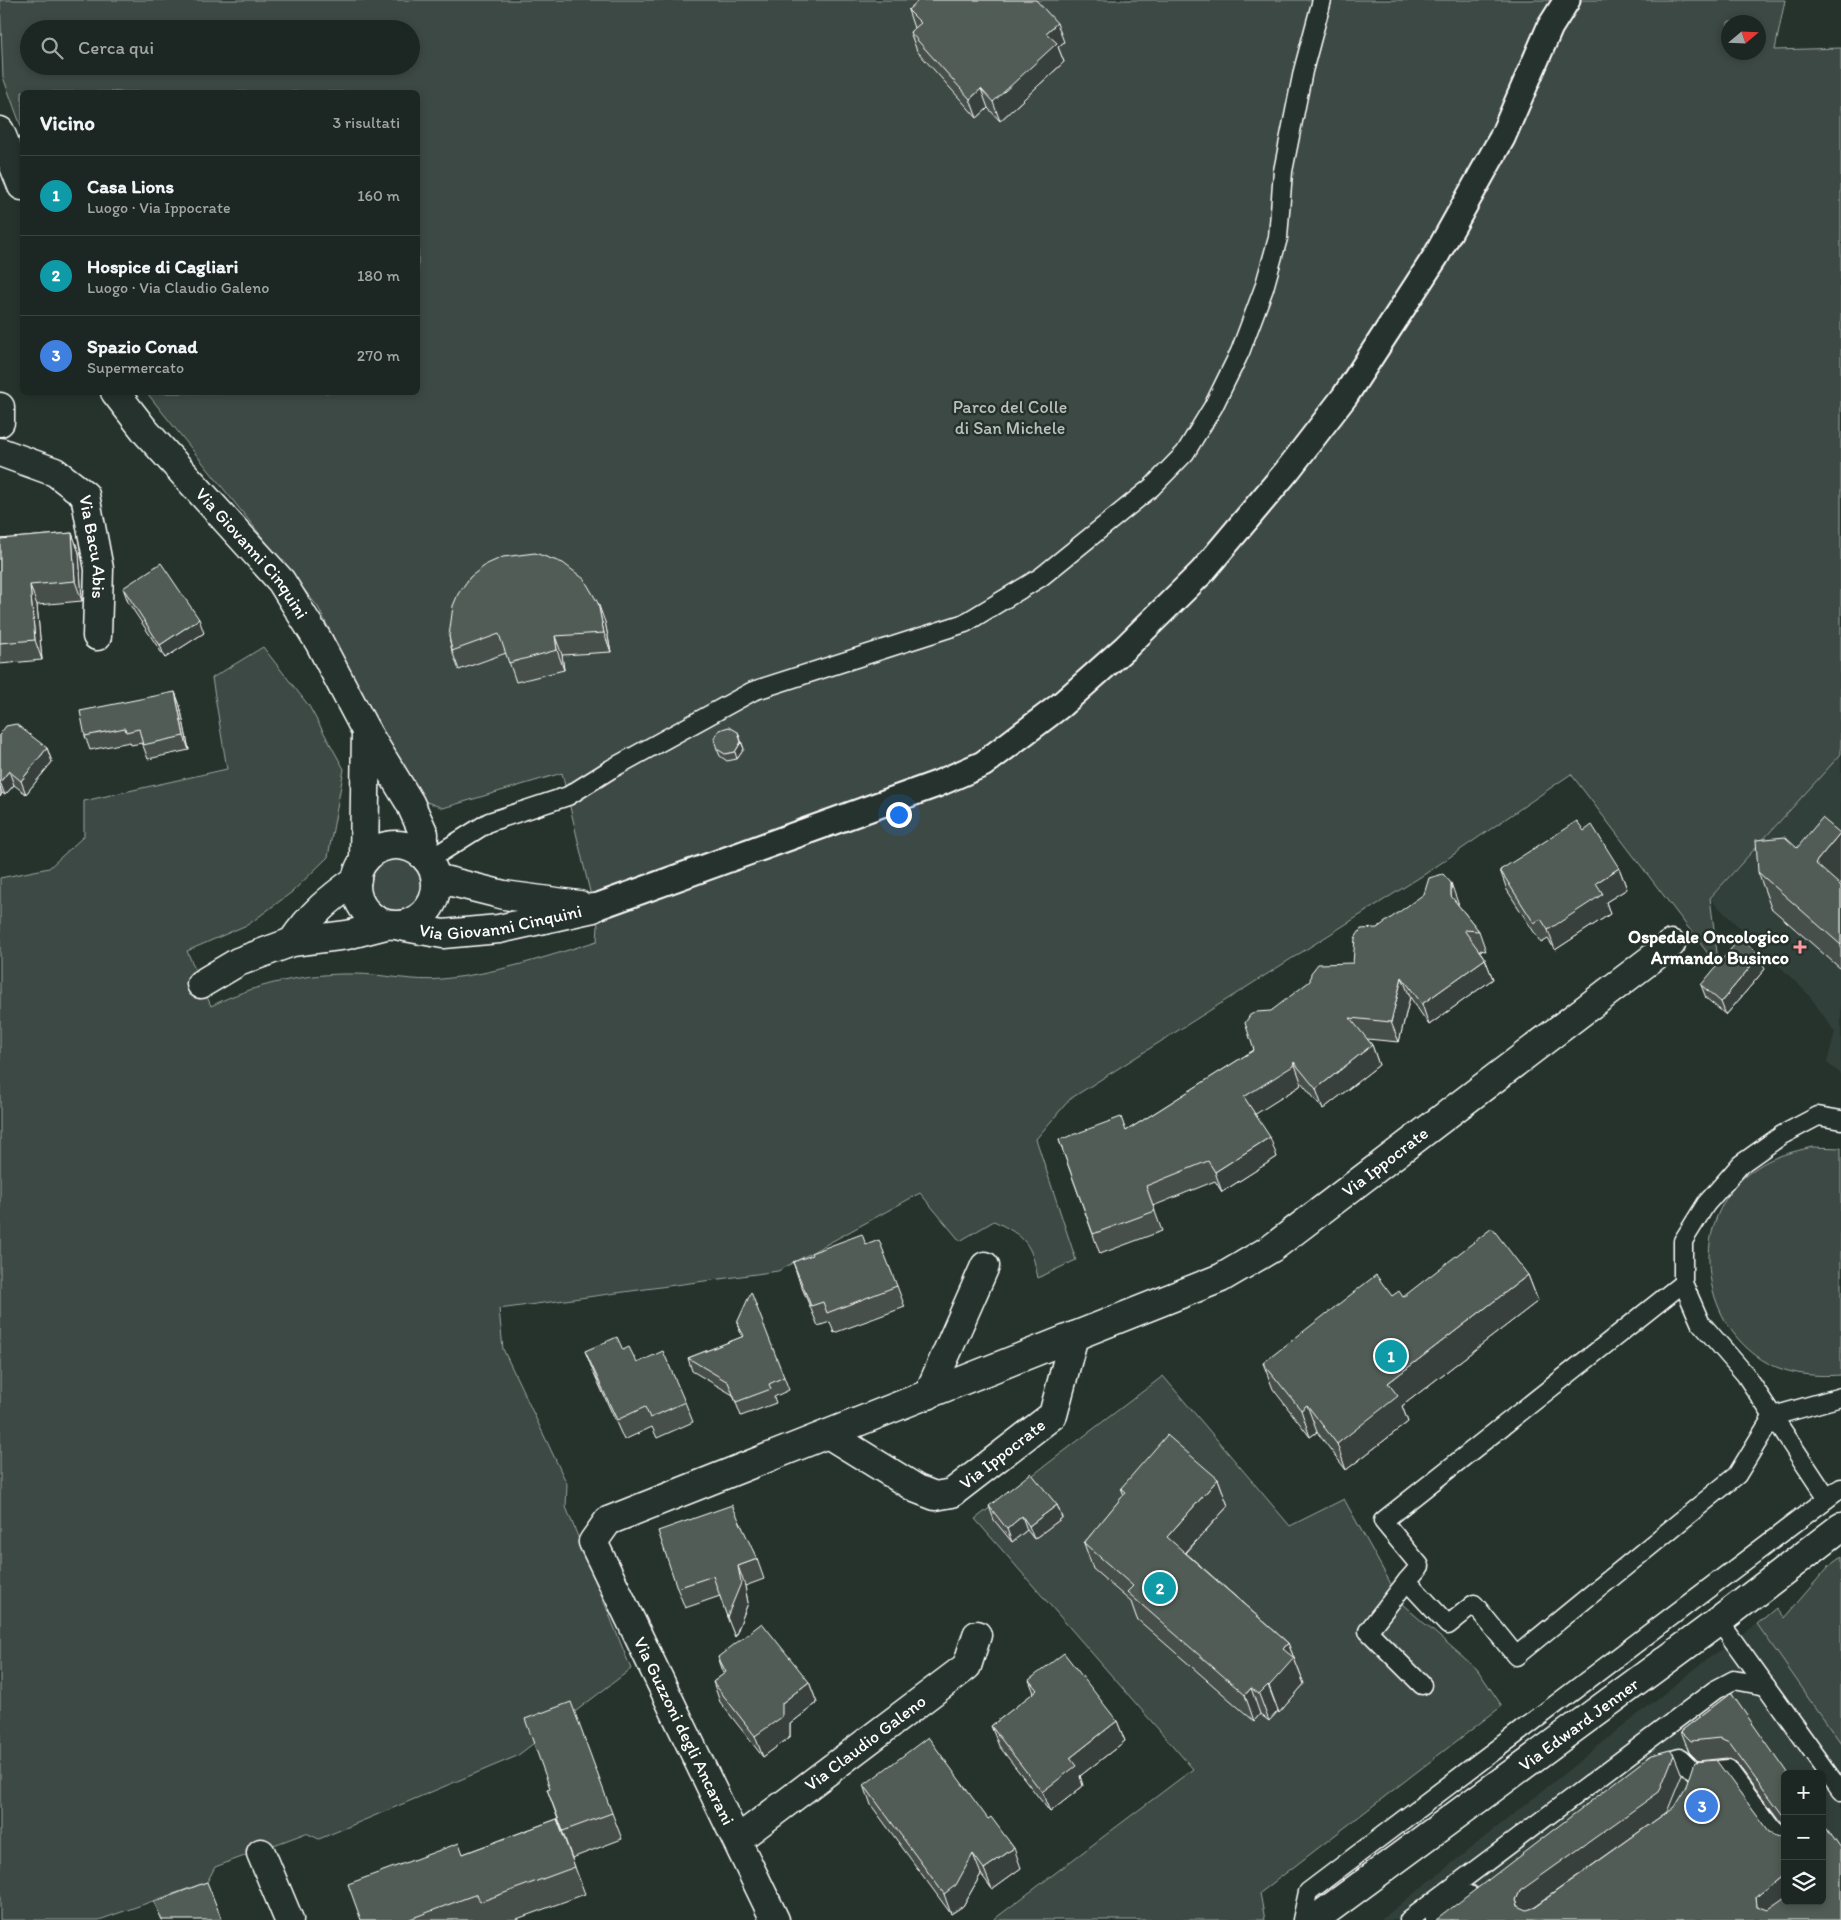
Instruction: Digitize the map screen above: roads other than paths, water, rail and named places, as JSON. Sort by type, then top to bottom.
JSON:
[{"type":"street","points":[[592,908],[937,784],[983,764],[1061,705],[1126,647],[1202,572],[1287,471],[1345,396],[1436,256],[1502,138],[1550,27],[1567,0]]},
{"type":"street","points":[[0,131],[20,181]]},
{"type":"street","name":"Via Giovanni Cinquini","points":[[117,395],[146,432],[281,581],[319,642],[366,731],[410,803],[424,834],[436,891],[432,904],[424,915],[413,922],[393,926]]},
{"type":"street","points":[[0,406],[0,422]]},
{"type":"street","name":"Via Bacu Abis","points":[[0,452],[55,472],[85,494],[99,569],[97,636]]},
{"type":"street","name":"Via Giovanni Cinquini","points":[[366,731],[357,898],[364,910],[374,919],[393,926],[443,934],[499,929],[592,908]]},
{"type":"street","name":"Via Giovanni Cinquini","points":[[360,870],[374,851],[392,845],[412,848],[430,867],[504,895],[592,908]]},
{"type":"street","points":[[292,942],[307,920],[326,900],[360,870]]},
{"type":"street","points":[[201,984],[238,962],[292,942],[347,935],[393,926]]},
{"type":"street","name":"Via Ippocrate","points":[[593,1542],[608,1521],[1221,1278],[1272,1248],[1671,944]]},
{"type":"street","points":[[928,1394],[985,1266]]},
{"type":"street","name":"Via Ippocrate","points":[[828,1434],[916,1489],[935,1496],[952,1493],[1053,1415],[1074,1336]]},
{"type":"street","name":"Via Edward Jenner","points":[[1314,1920],[1719,1621],[1841,1527]]},
{"type":"street","name":"Via Guzzoni degli Ancarani","points":[[593,1542],[737,1840],[770,1919]]},
{"type":"street","name":"Via Claudio Galeno","points":[[737,1840],[967,1666],[976,1634]]},
{"type":"street","points":[[261,1853],[289,1920]]},
{"type":"lane","points":[[430,867],[489,822],[568,796],[611,768],[753,691],[966,623],[1041,577],[1152,487],[1185,453],[1213,407],[1240,352],[1264,288],[1278,238],[1284,162],[1303,71],[1322,0]]},
{"type":"lane","points":[[1302,1920],[1308,1892],[1834,1493],[1773,1416],[1745,1374],[1700,1322],[1683,1283],[1683,1241],[1706,1204],[1741,1164],[1782,1135],[1818,1116],[1841,1120]]},
{"type":"lane","points":[[1422,1684],[1368,1631],[1420,1566],[1384,1521],[1683,1283]]},
{"type":"lane","points":[[1407,1581],[1448,1625],[1474,1604],[1516,1656],[1737,1475],[1773,1416],[1841,1397]]},
{"type":"lane","points":[[1719,1621],[1841,1791]]},
{"type":"lane","points":[[1409,1920],[1715,1690],[1734,1680],[1766,1686]]},
{"type":"lane","points":[[1636,1774],[1644,1768],[1680,1758],[1691,1780],[1728,1769],[1781,1841]]},
{"type":"lane","points":[[1435,1920],[1507,1867]]},
{"type":"place","name":"Ospedale Oncologico Armando Businco","points":[[1800,947]]},
{"type":"place","name":"Casa Lions","points":[[1391,1356]]},
{"type":"place","name":"Hospice di Cagliari","points":[[1160,1588]]},
{"type":"place","name":"Spazio Conad","points":[[1702,1806]]},
{"type":"park label","name":"Parco del Colle di San Michele","points":[[1010,417]]}]
